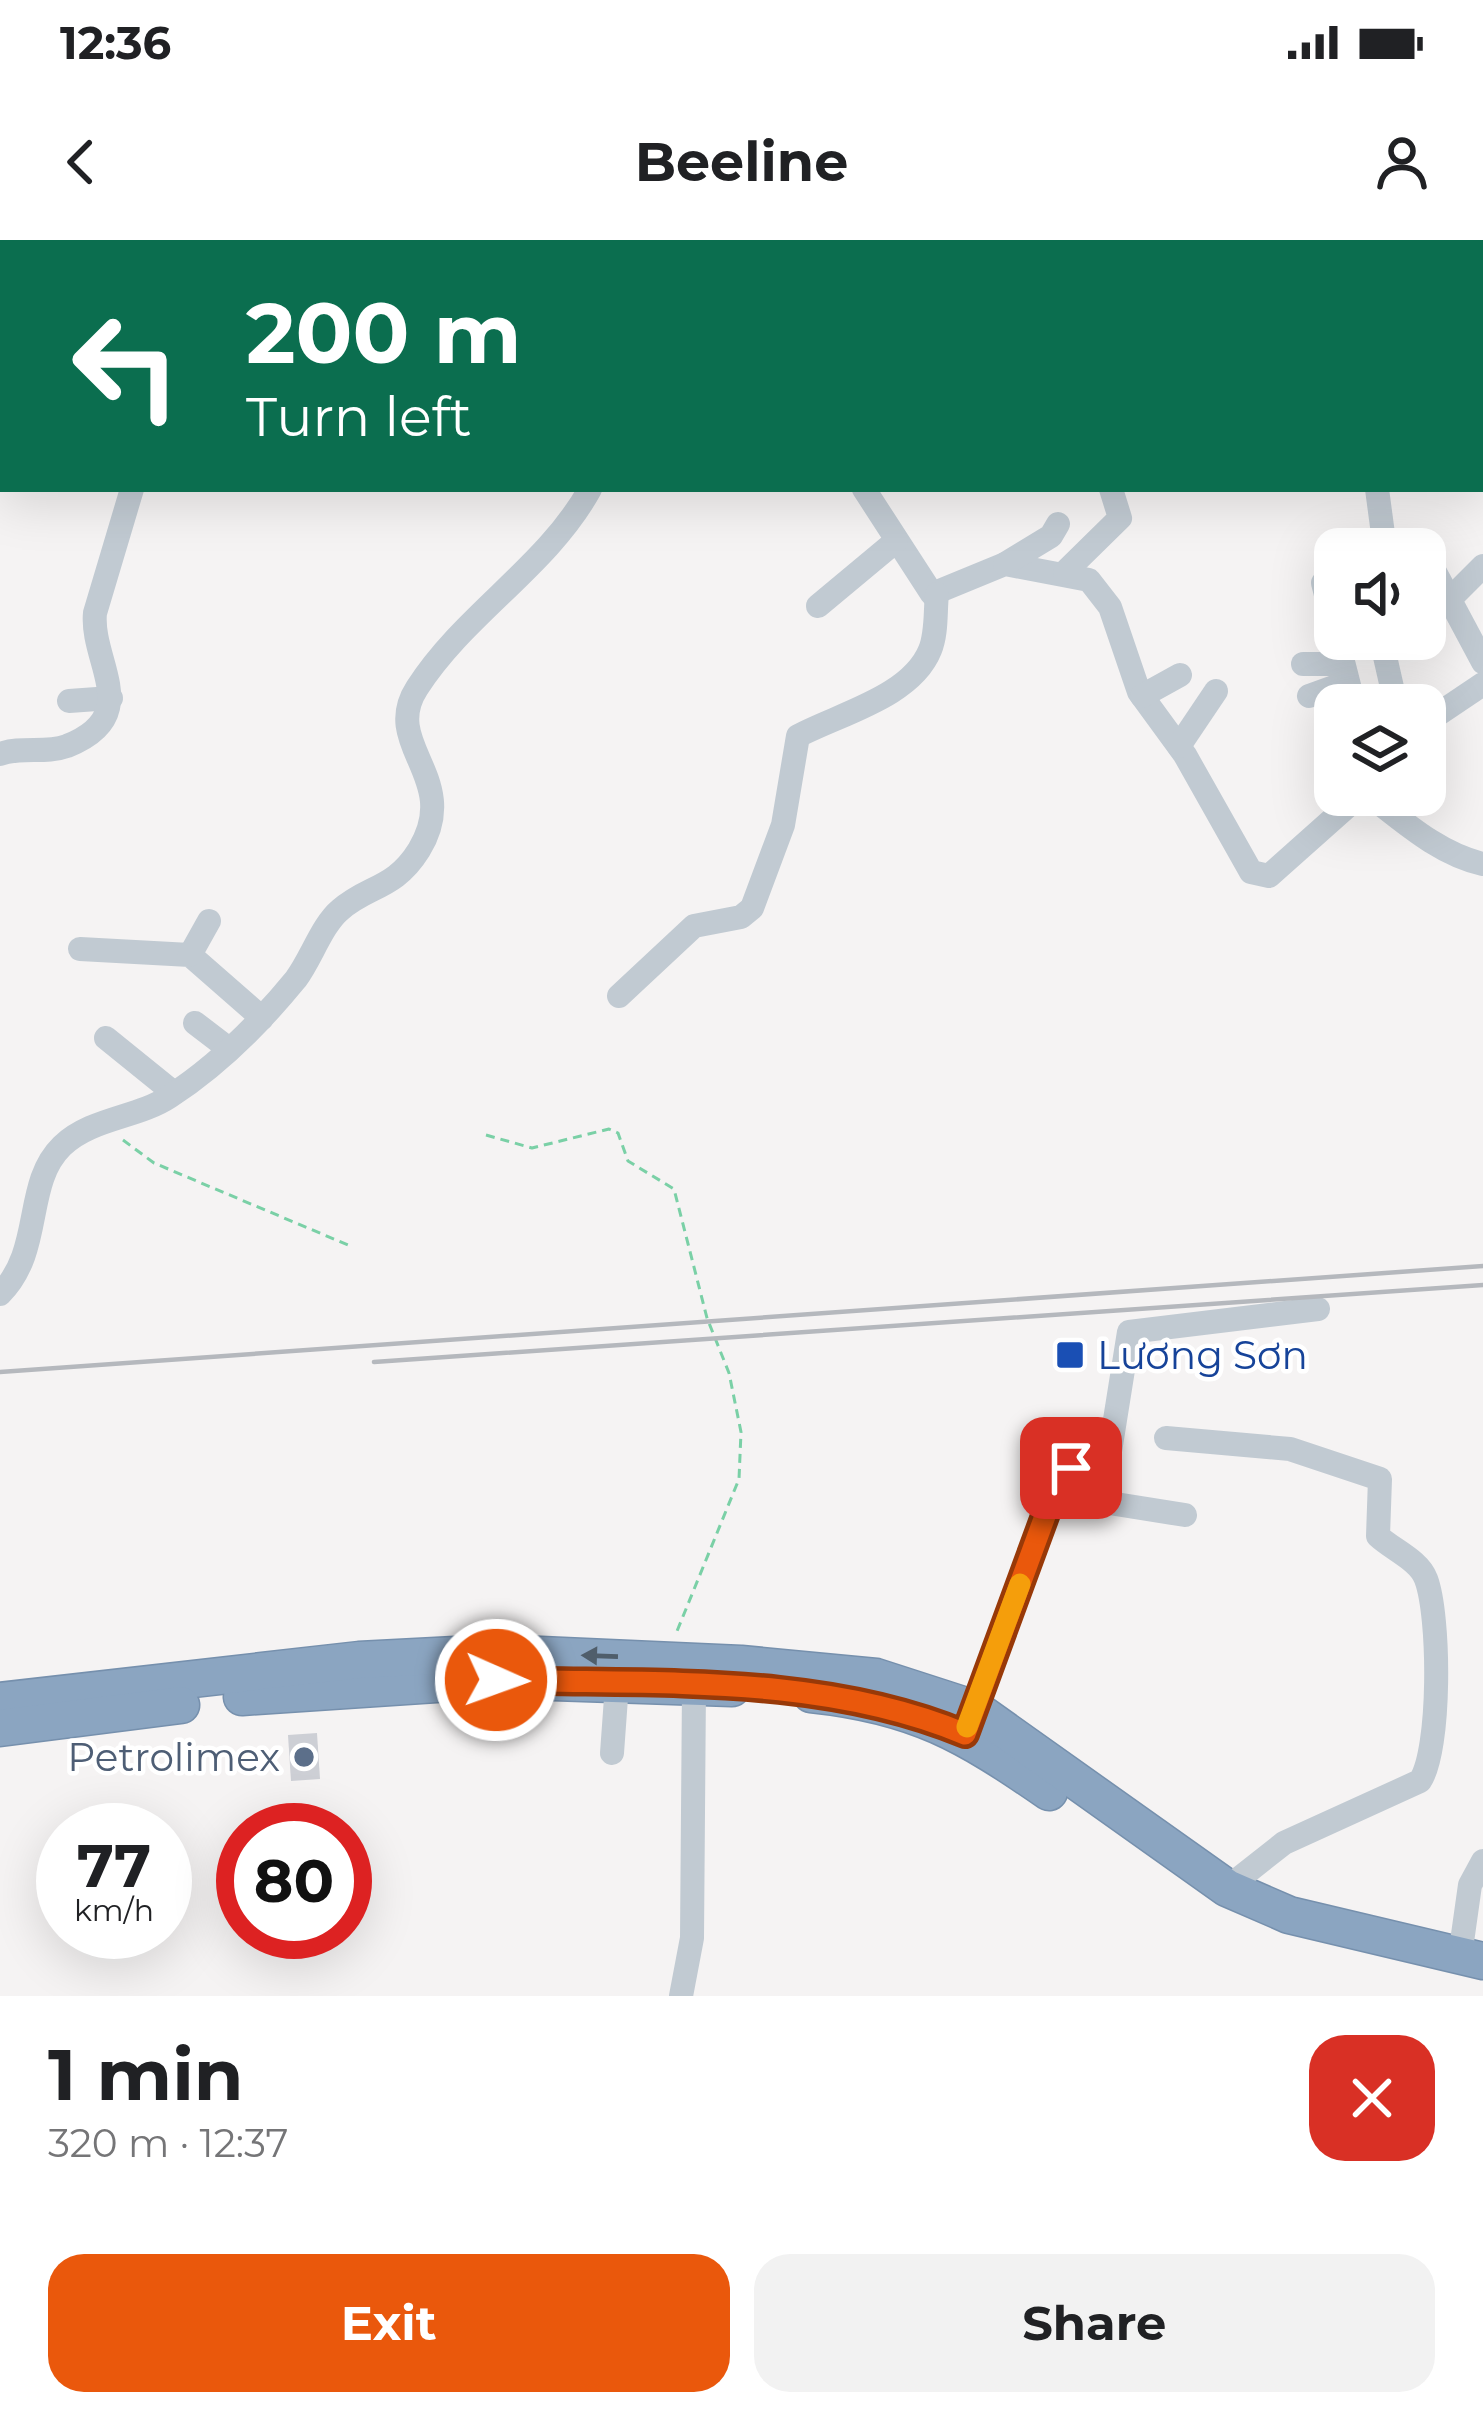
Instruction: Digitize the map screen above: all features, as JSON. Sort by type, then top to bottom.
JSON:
[{"type":"highway","points":[[0,1728],[253,1684],[494,1653],[665,1660],[876,1677],[970,1721],[1227,1888],[1288,1915],[1471,1958]]},
{"type":"highway","points":[[0,1701],[253,1684],[496,1680],[694,1686],[869,1702],[970,1721],[1235,1918],[1289,1940],[1483,1985]]},
{"type":"street","points":[[0,754],[68,745],[103,717],[111,698],[110,676],[93,631],[131,492]]},
{"type":"street","points":[[0,1294],[18,1276],[30,1247],[44,1170],[62,1146],[173,1094],[229,1049],[296,978],[339,910],[385,888],[421,847],[435,796],[410,744],[407,722],[415,691],[504,588],[560,538],[588,492]]},
{"type":"street","points":[[866,492],[925,590],[937,594],[1005,564],[1051,536],[1058,524]]},
{"type":"street","points":[[1065,572],[1120,518],[1113,492]]},
{"type":"street","points":[[1377,492],[1382,528]]},
{"type":"street","points":[[818,605],[896,542]]},
{"type":"street","points":[[1005,564],[1065,572],[1089,580],[1101,592],[1142,696],[1179,746],[1251,872],[1269,876],[1343,816]]},
{"type":"street","points":[[1450,599],[1483,566]]},
{"type":"street","points":[[1446,592],[1483,662]]},
{"type":"street","points":[[619,996],[694,926],[741,917],[752,908],[783,825],[798,736],[880,697],[920,666],[934,633],[937,594]]},
{"type":"street","points":[[1303,664],[1346,684]]},
{"type":"street","points":[[1142,696],[1180,675]]},
{"type":"street","points":[[1446,709],[1483,684]]},
{"type":"street","points":[[1179,746],[1216,691]]},
{"type":"street","points":[[1309,696],[1314,694]]},
{"type":"street","points":[[69,701],[111,698]]},
{"type":"street","points":[[1395,816],[1423,836],[1483,864]]},
{"type":"street","points":[[190,955],[209,921]]},
{"type":"street","points":[[80,949],[190,955],[262,1018]]},
{"type":"street","points":[[195,1023],[229,1049]]},
{"type":"street","points":[[106,1039],[173,1094]]},
{"type":"street","points":[[970,1721],[1064,1470],[1107,1470],[1129,1331],[1318,1310]]},
{"type":"street","points":[[1166,1438],[1289,1448],[1380,1479],[1378,1536],[1425,1574],[1432,1605],[1434,1730],[1430,1766],[1420,1781],[1284,1844],[1227,1888]]},
{"type":"street","points":[[1053,1494],[1185,1515]]},
{"type":"street","points":[[612,1753],[617,1684]]},
{"type":"street","points":[[681,1996],[692,1938],[694,1686]]},
{"type":"street","points":[[1471,1958],[1470,1885],[1483,1861]]},
{"type":"path","points":[[112,1119],[124,1143],[154,1163],[348,1245]]},
{"type":"path","points":[[486,1135],[532,1148],[609,1129],[618,1133],[628,1161],[674,1189],[703,1304],[729,1372],[741,1432],[740,1479],[665,1660]]},
{"type":"building","name":"Petrolimex","points":[[317,1733],[320,1779],[291,1781],[288,1735]]},
{"type":"railway","points":[[0,1372],[1483,1266]]},
{"type":"railway","points":[[374,1362],[1483,1285]]},
{"type":"slow traffic","points":[[967,1727],[1020,1584]]},
{"type":"place","name":"Lương Sơn","points":[[1070,1355]]},
{"type":"place","name":"Petrolimex","points":[[304,1757]]},
{"type":"route","points":[[496,1680],[694,1686],[824,1696],[919,1715],[965,1734],[1059,1478],[1071,1468]]}]
